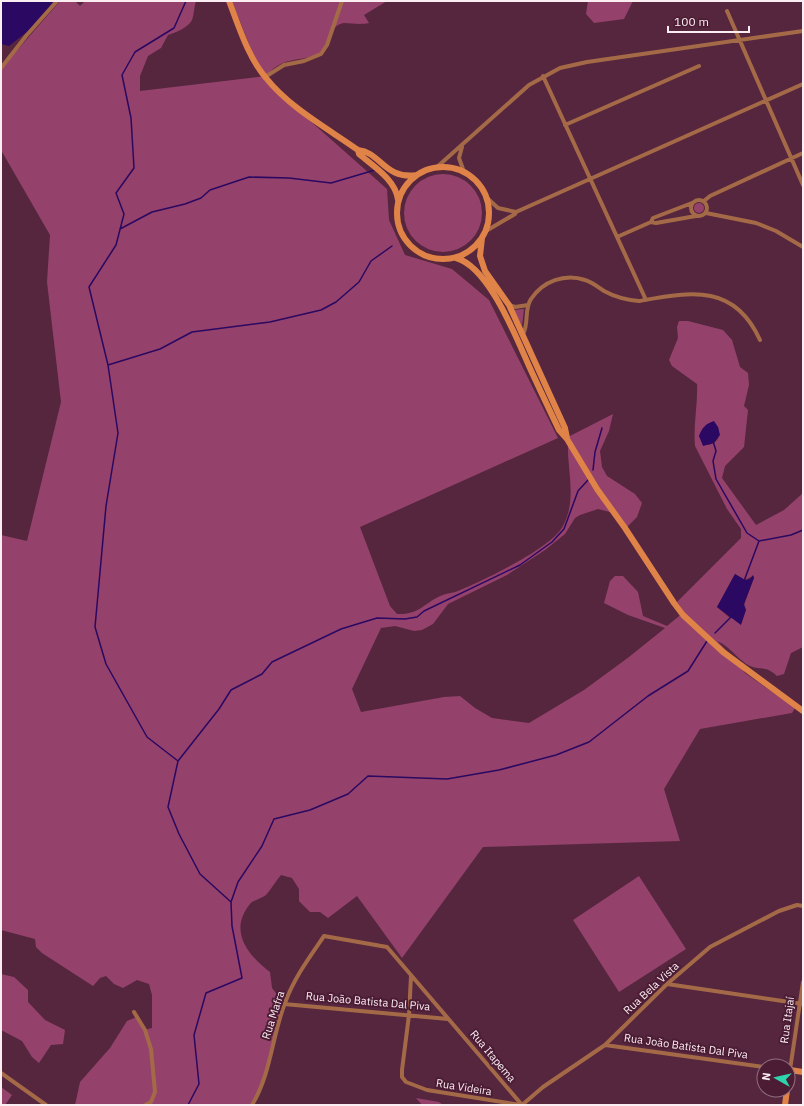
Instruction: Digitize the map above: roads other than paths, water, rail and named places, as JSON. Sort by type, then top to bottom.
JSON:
[{"type":"street","points":[[1,68],[26,36],[57,1]]},
{"type":"street","points":[[229,1],[250,52],[265,78],[303,112],[358,150],[359,154],[388,180],[398,195],[397,216],[400,230],[411,247],[422,255],[436,259],[456,258],[463,260],[474,268],[504,312],[559,430],[567,439],[597,489],[683,614],[723,652],[803,711]]},
{"type":"street","points":[[265,78],[284,65],[304,61],[321,54],[327,45],[342,1]]},
{"type":"street","points":[[727,11],[803,185]]},
{"type":"street","points":[[358,150],[365,150],[386,168],[396,174],[409,176],[418,175],[437,167],[458,147],[462,147],[529,85],[560,68],[587,62],[803,31]]},
{"type":"street","points":[[566,124],[699,66]]},
{"type":"street","points":[[543,76],[646,300]]},
{"type":"street","points":[[486,231],[516,212],[803,84]]},
{"type":"street","points":[[462,147],[459,161],[464,172]]},
{"type":"street","points":[[704,201],[710,196],[803,152]]},
{"type":"street","points":[[437,167],[451,168],[464,172],[480,185],[486,197],[489,210],[480,256],[483,266],[509,305],[565,428],[567,439]]},
{"type":"street","points":[[398,202],[404,190],[418,175]]},
{"type":"street","points":[[486,197],[498,208],[516,212]]},
{"type":"street","points":[[617,237],[651,222],[653,218],[699,199],[704,201],[707,205],[706,212],[701,216],[656,223],[651,222]]},
{"type":"street","points":[[692,203],[691,210],[696,216]]},
{"type":"street","points":[[706,212],[745,220],[766,227],[803,247]]},
{"type":"street","points":[[456,258],[468,252],[483,237]]},
{"type":"street","points":[[523,334],[528,305],[534,294],[543,286],[559,278],[570,277],[587,280],[619,297],[632,300],[646,300],[686,293],[702,294],[716,298],[730,304],[743,314],[753,326],[760,340]]},
{"type":"street","points":[[509,305],[515,307],[528,305]]},
{"type":"street","name":"Rua Bela Vista","points":[[522,1105],[543,1088],[605,1045],[667,984],[710,947],[779,911],[798,905],[803,906]]},
{"type":"street","name":"Rua Mafra","points":[[252,1105],[260,1092],[284,1004],[298,972],[324,936],[387,947]]},
{"type":"street","name":"Rua Itapema","points":[[387,947],[522,1105]]},
{"type":"street","points":[[409,1015],[411,976]]},
{"type":"street","name":"Rua Itajaí","points":[[791,1058],[802,1004],[803,982]]},
{"type":"street","points":[[667,984],[802,1004]]},
{"type":"street","name":"Rua João Batista Dal Piva","points":[[284,1004],[449,1019]]},
{"type":"street","points":[[134,1012],[144,1030],[151,1049],[155,1092],[151,1102],[145,1105]]},
{"type":"street","name":"Rua Videira","points":[[409,1015],[402,1070],[402,1077],[406,1082],[427,1090],[522,1105]]},
{"type":"street","name":"Rua João Batista Dal Piva","points":[[605,1045],[756,1066]]},
{"type":"street","points":[[1,1073],[46,1105]]},
{"type":"waterway","points":[[186,1],[174,28],[135,52],[122,75],[131,118],[134,168],[116,193],[124,214],[116,245],[89,287],[108,365],[118,433],[106,506],[95,627],[106,664],[147,737],[178,761],[168,807],[179,834],[200,874],[231,902],[232,926],[242,978],[206,993],[194,1035],[199,1084],[188,1105]]},
{"type":"waterway","points":[[120,229],[152,212],[185,204],[201,198],[210,190],[249,177],[289,178],[331,183],[375,170]]},
{"type":"waterway","points":[[108,365],[160,349],[192,332],[270,322],[321,310],[336,302],[359,282],[371,261],[392,246]]},
{"type":"waterway","points":[[593,470],[595,452],[602,428]]},
{"type":"waterway","points":[[713,441],[716,451],[713,461],[716,479],[747,533],[759,541]]},
{"type":"waterway","points":[[178,761],[219,709],[231,690],[262,674],[272,662],[341,629],[377,618],[405,619],[417,617],[424,611],[520,565],[552,542],[564,529],[578,491],[588,480]]},
{"type":"waterway","points":[[744,581],[759,541],[791,535],[803,530]]},
{"type":"waterway","points":[[715,633],[731,617]]},
{"type":"waterway","points":[[231,902],[238,882],[262,846],[274,819],[310,810],[348,794],[368,776],[447,779],[499,770],[556,755],[589,742],[648,696],[688,671],[707,641]]}]
